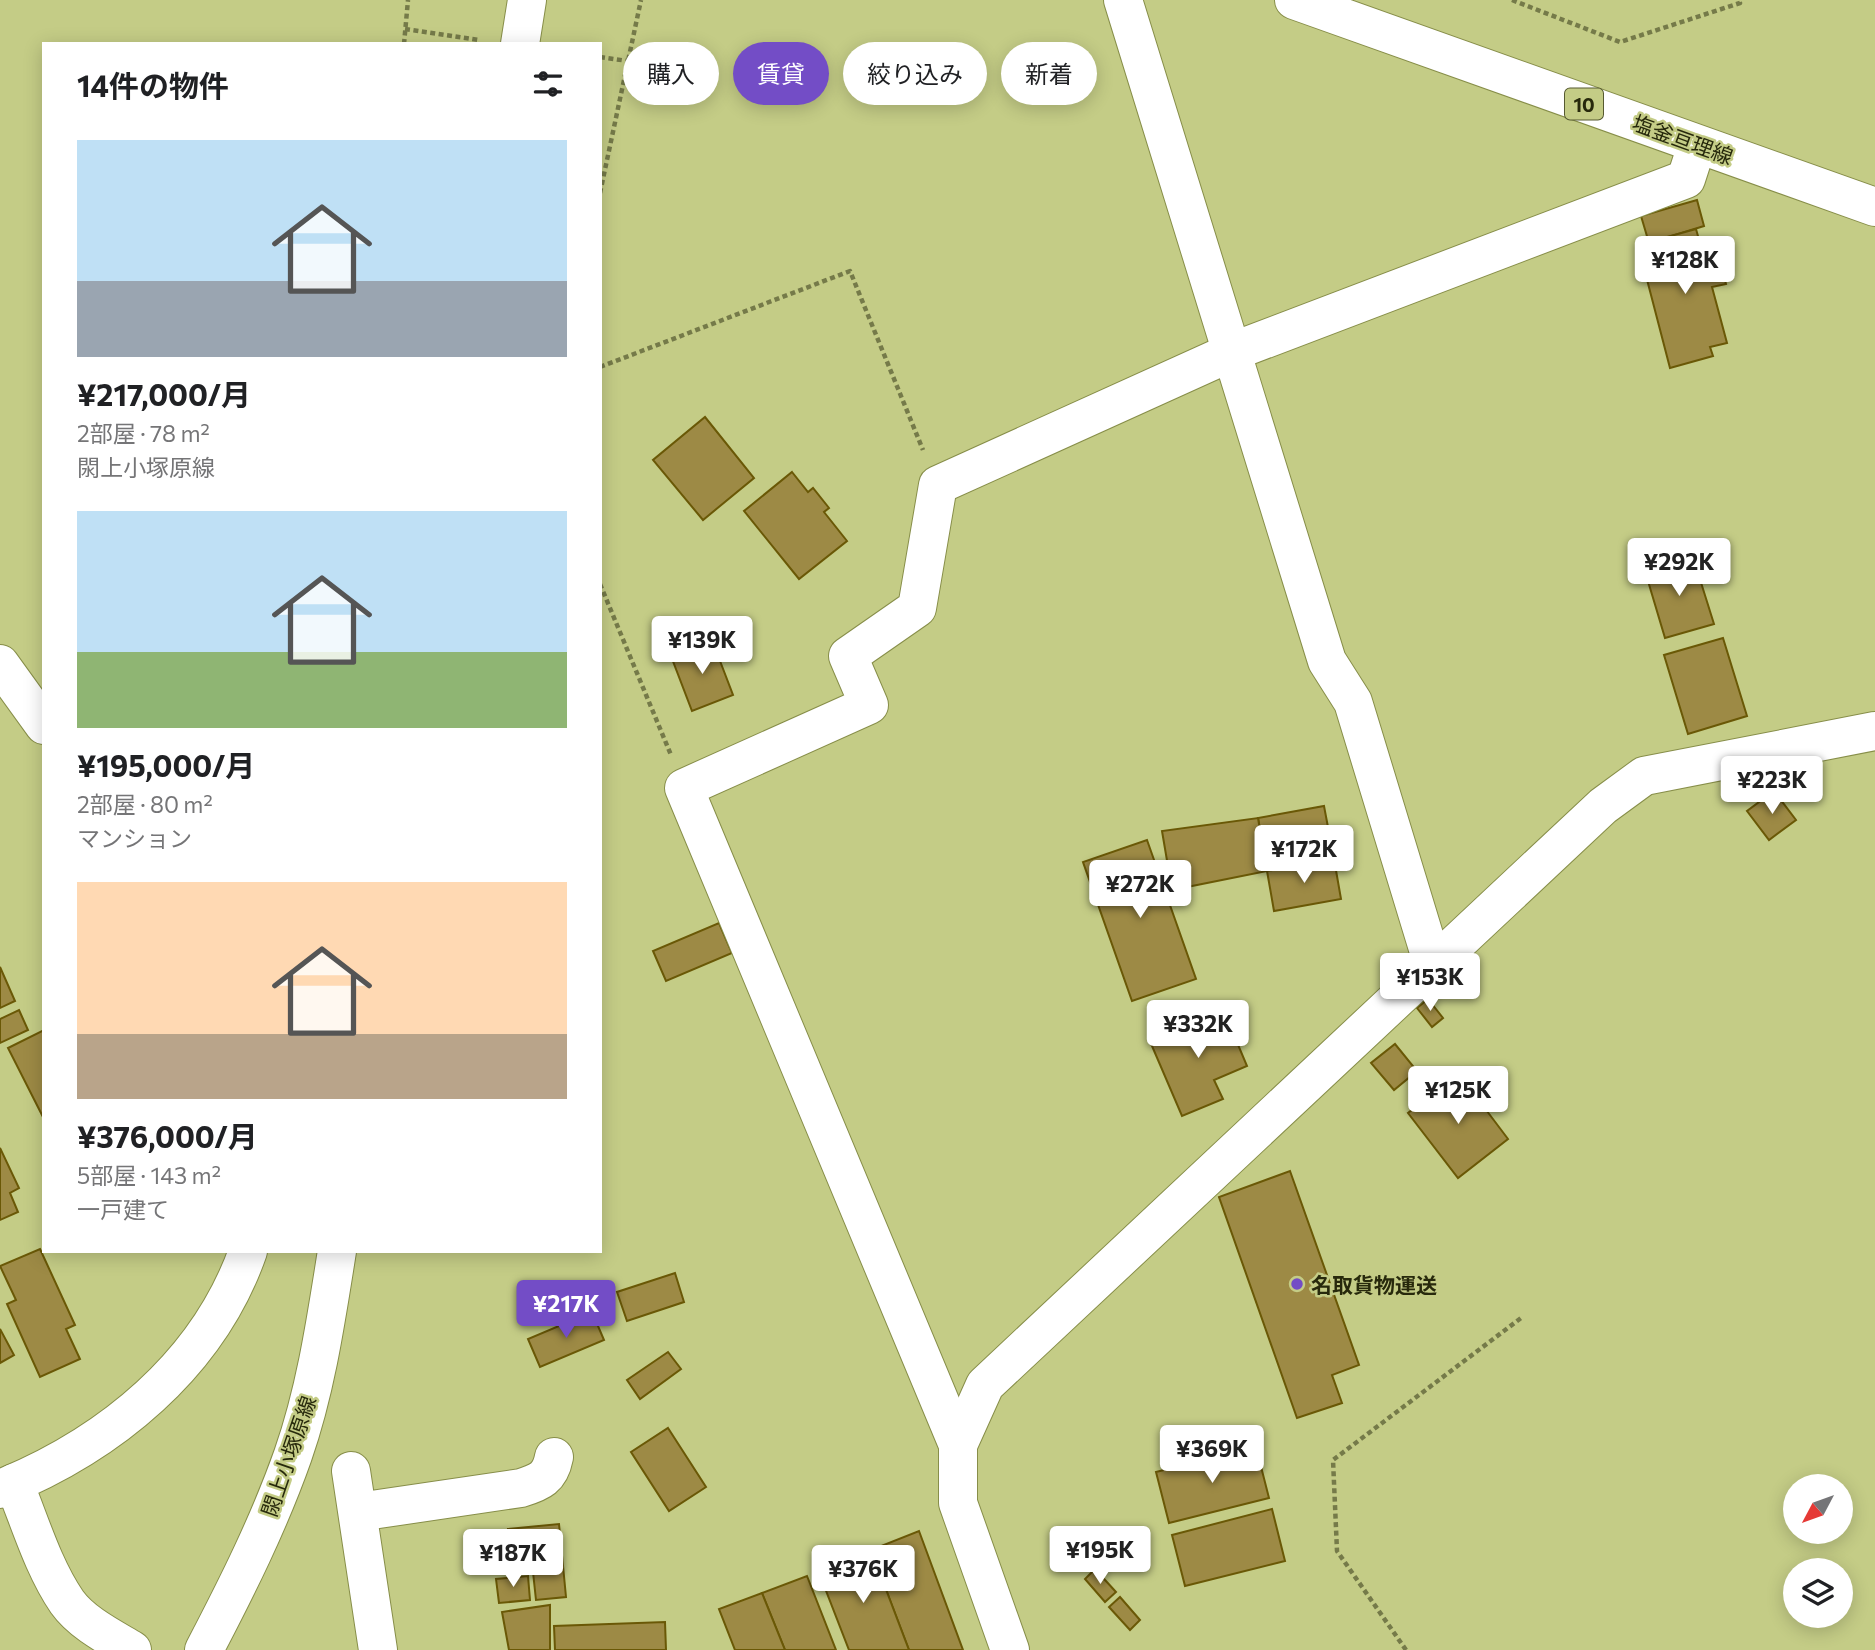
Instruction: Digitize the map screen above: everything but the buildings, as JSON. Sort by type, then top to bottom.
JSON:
[{"type":"street","points":[[520,42],[527,0]]},
{"type":"street","points":[[1123,0],[1234,351],[1327,661],[1353,702],[1433,965]]},
{"type":"street","name":"塩釜亘理線","points":[[1294,0],[1875,207]]},
{"type":"street","points":[[1010,1650],[958,1503],[958,1445],[684,788],[869,705],[848,656],[918,608],[938,485],[1234,351],[1686,179],[1697,145]]},
{"type":"street","points":[[0,664],[42,722]]},
{"type":"street","points":[[958,1445],[985,1385],[1603,806],[1644,776],[1875,731]]},
{"type":"street","points":[[132,1650],[98,1630],[68,1603],[7,1486],[97,1440],[146,1402],[199,1341],[239,1277],[247,1253]]},
{"type":"street","name":"閖上小塚原線","points":[[204,1650],[250,1563],[293,1454],[321,1350],[337,1253]]},
{"type":"street","points":[[358,1511],[521,1489],[542,1482],[552,1469],[554,1457]]},
{"type":"street","points":[[351,1471],[378,1650]]},
{"type":"path","points":[[404,42],[408,0]]},
{"type":"path","points":[[632,42],[641,0]]},
{"type":"path","points":[[1512,0],[1620,42],[1740,3],[1739,0]]},
{"type":"path","points":[[405,29],[479,40]]},
{"type":"path","points":[[602,57],[623,60]]},
{"type":"path","points":[[602,184],[623,85]]},
{"type":"path","points":[[602,366],[850,271],[938,485]]},
{"type":"path","points":[[602,589],[684,788]]},
{"type":"path","points":[[1406,1650],[1337,1551],[1333,1460],[1521,1318]]},
{"type":"place","name":"名取貨物運送","points":[[1297,1284]]}]
